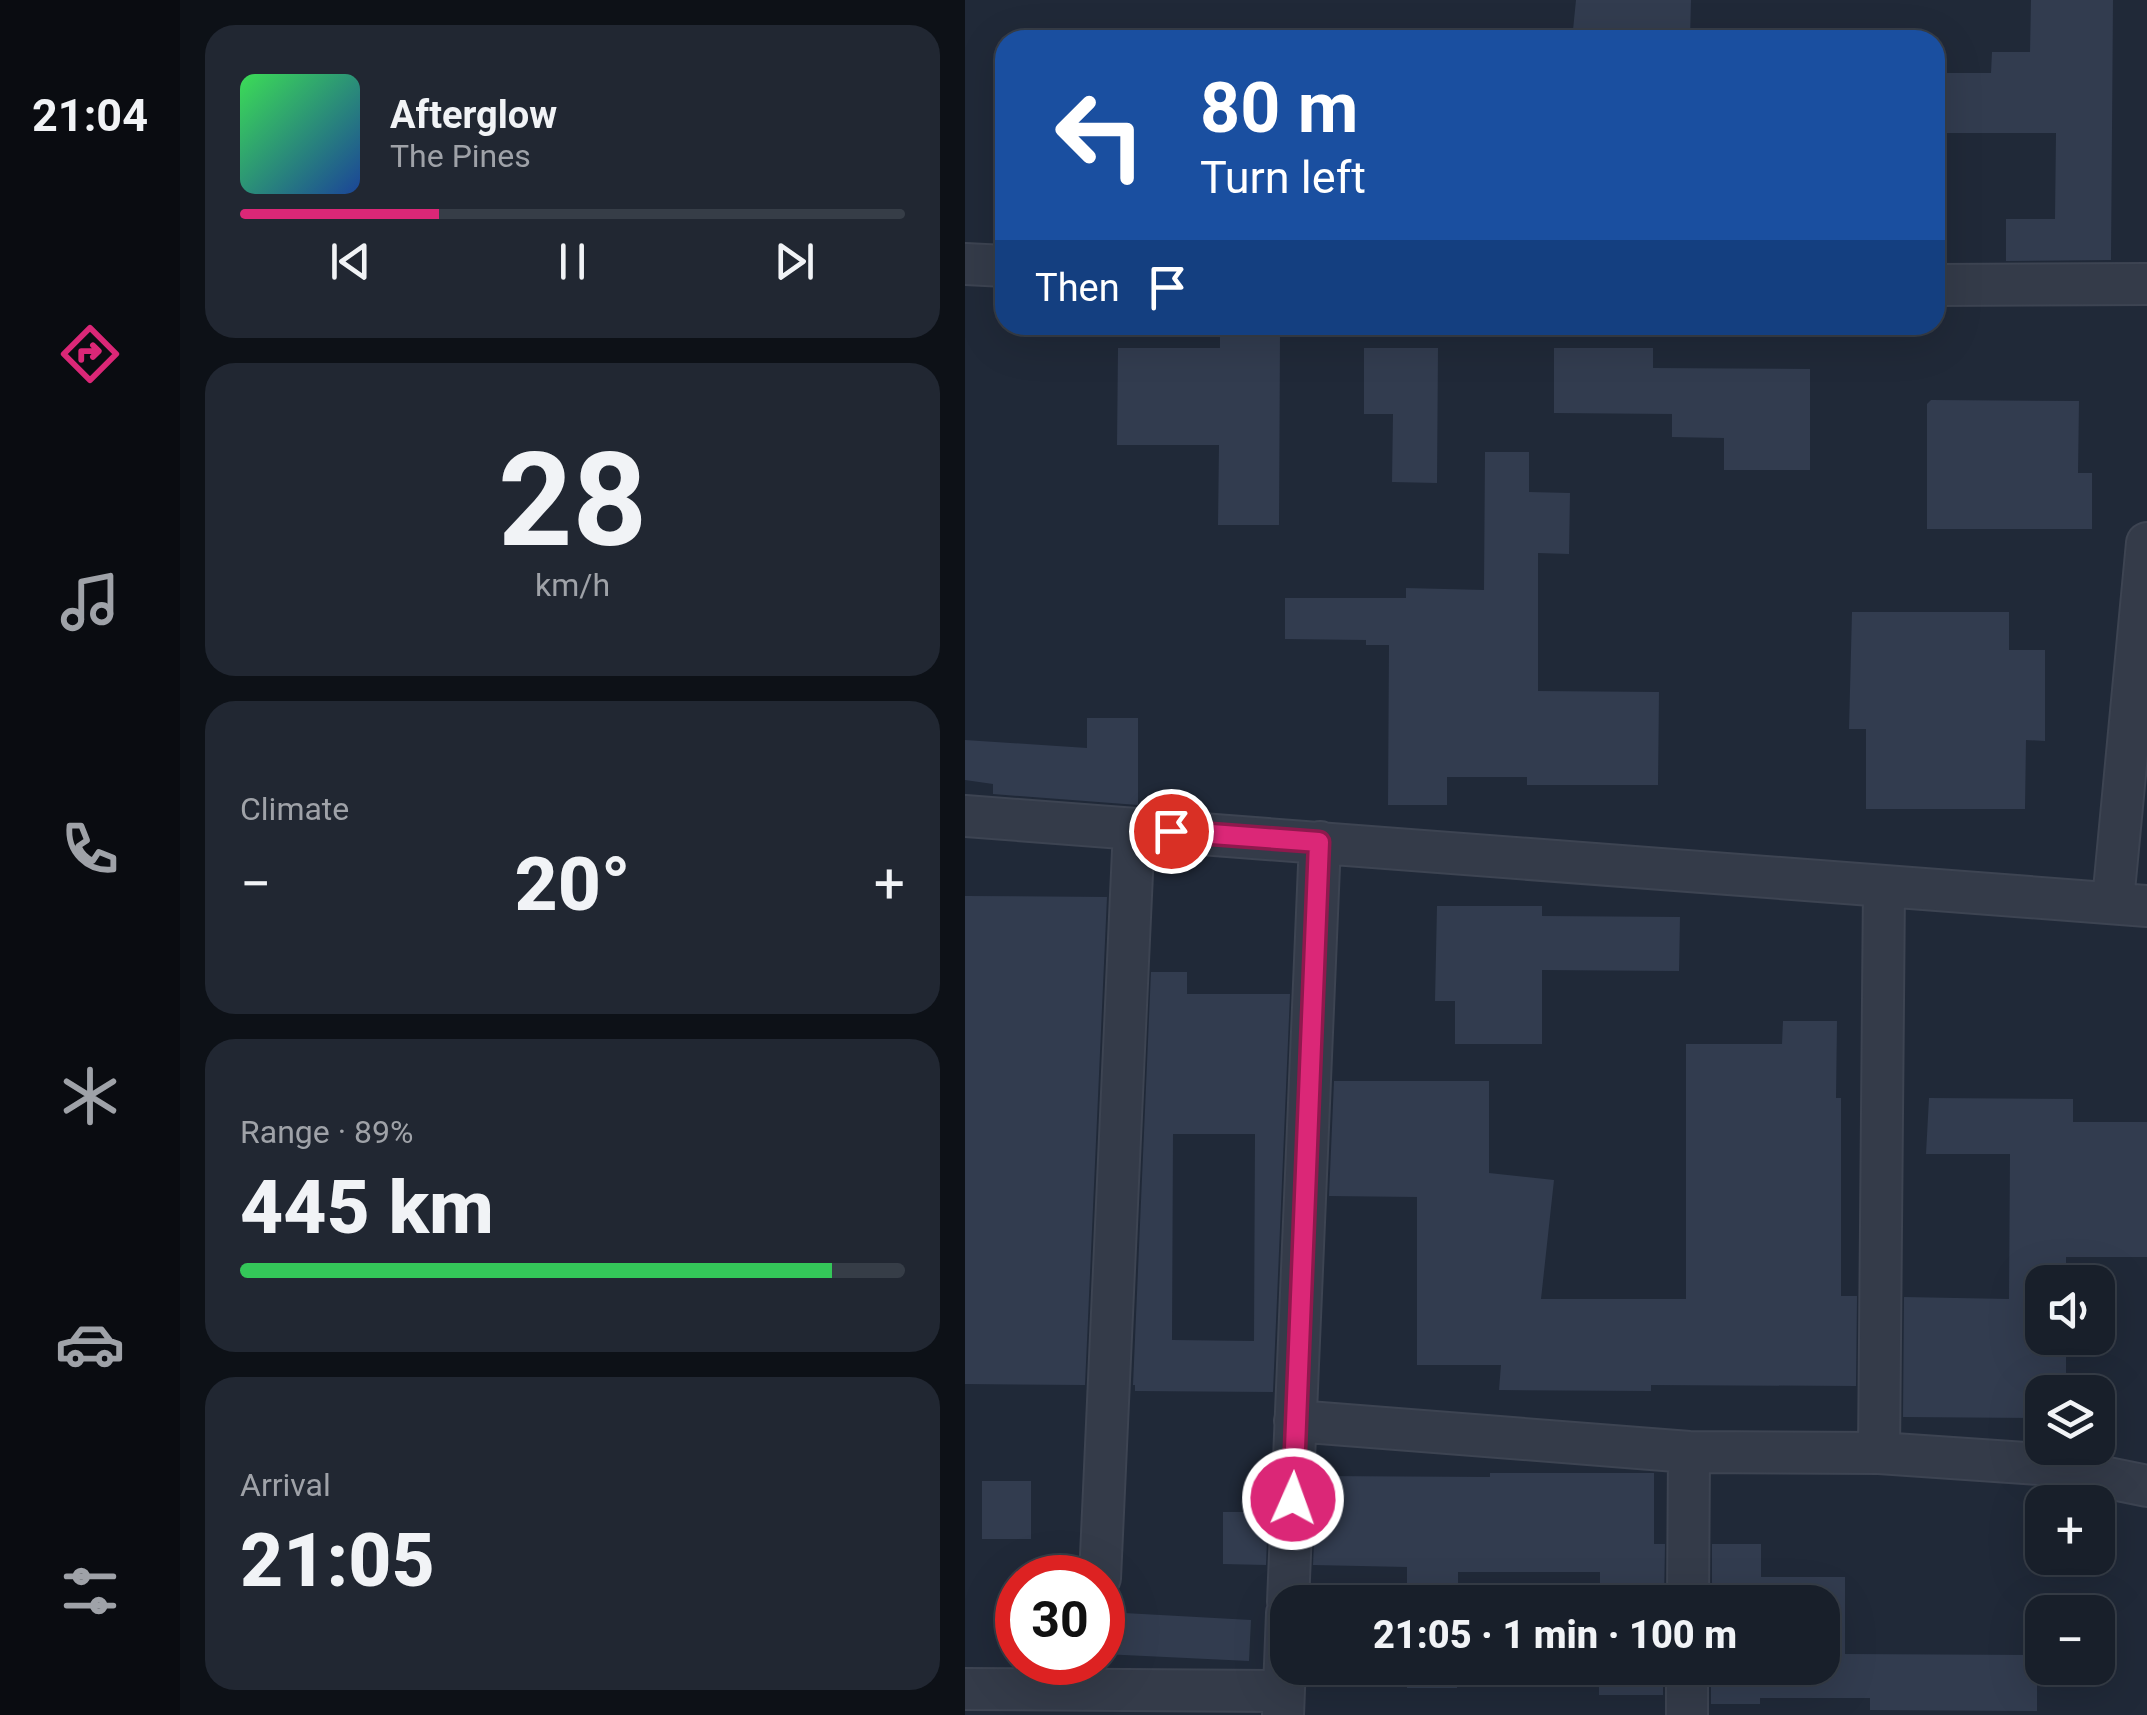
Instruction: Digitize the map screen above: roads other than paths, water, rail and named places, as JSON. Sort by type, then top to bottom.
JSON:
[{"type":"street","points":[[965,264],[995,266]]},
{"type":"street","points":[[1945,285],[2147,284]]},
{"type":"street","points":[[965,816],[2130,904],[2147,543]]},
{"type":"street","points":[[1101,1555],[1133,828]]},
{"type":"street","points":[[1289,1585],[1319,842]]},
{"type":"street","points":[[1879,1452],[1884,886]]},
{"type":"street","points":[[1295,1422],[1689,1452],[1879,1452],[2039,1464],[2147,1486]]},
{"type":"street","points":[[1687,1585],[1689,1452]]},
{"type":"street","points":[[1125,1680],[1283,1703]]},
{"type":"street","points":[[965,1689],[1005,1685]]},
{"type":"street","points":[[1687,1685],[1687,1715]]}]
